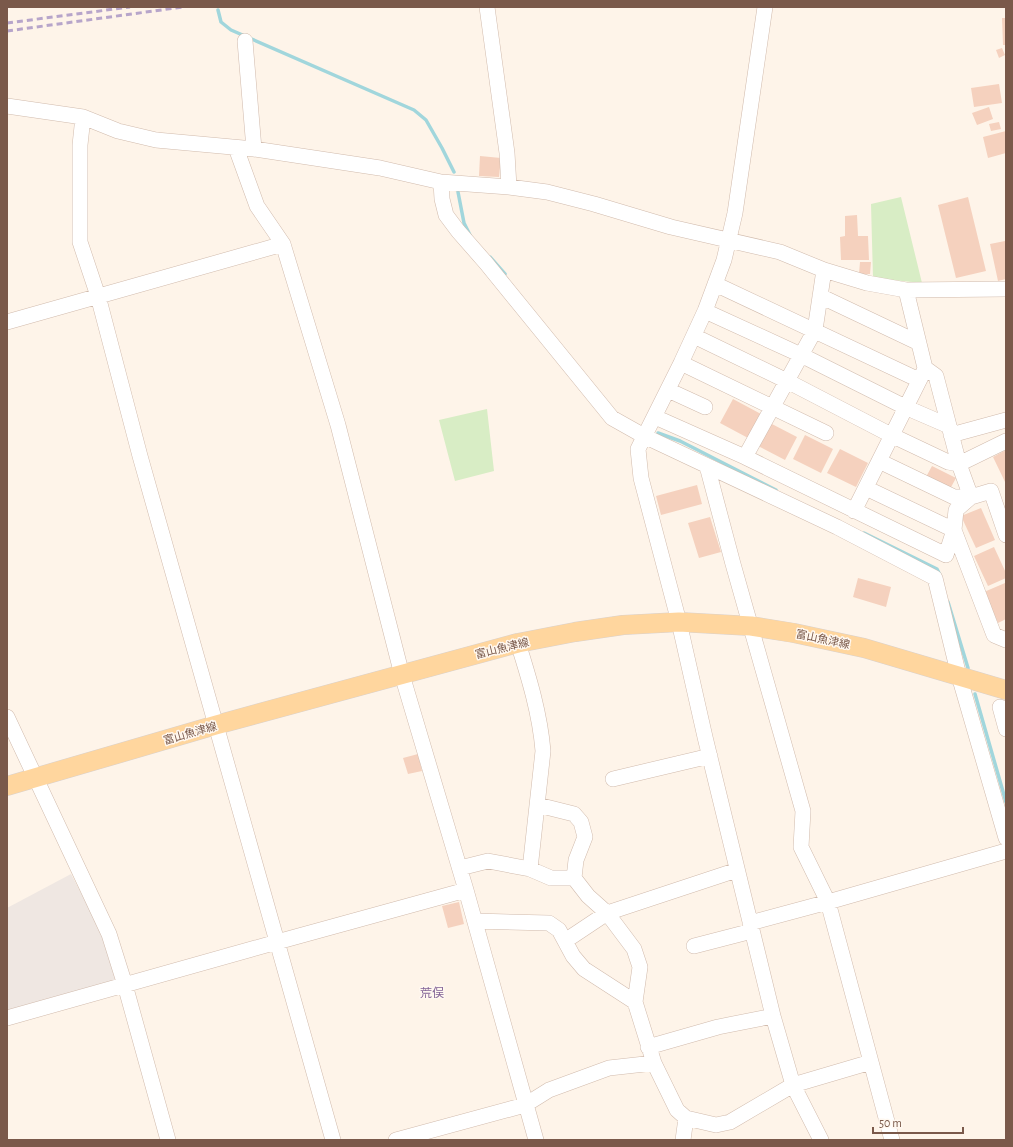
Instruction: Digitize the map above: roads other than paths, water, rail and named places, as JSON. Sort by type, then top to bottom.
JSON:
[{"type":"main road","name":"富山魚津線","points":[[7,786],[36,779],[216,725],[518,642],[623,625],[679,622],[752,626],[794,633],[864,648],[959,676],[1003,699]]},
{"type":"street","points":[[487,7],[507,152],[509,187]]},
{"type":"street","points":[[765,7],[736,213],[724,260],[706,311],[655,417],[638,448],[642,478],[679,622],[773,1016],[793,1085],[822,1140]]},
{"type":"street","points":[[246,41],[254,149]]},
{"type":"street","points":[[7,106],[83,116],[118,131],[156,140],[254,149],[380,168],[441,182],[509,187],[547,192],[594,204],[671,227],[780,252],[824,270],[867,282],[906,290],[1006,289]]},
{"type":"street","points":[[83,116],[80,145],[80,242],[98,296],[140,456],[333,1140]]},
{"type":"street","points":[[236,148],[257,206],[283,244],[338,425],[402,675],[460,868],[536,1140]]},
{"type":"street","points":[[441,182],[442,200],[446,215],[612,418],[644,436],[837,527],[935,578],[959,676],[1006,838]]},
{"type":"street","points":[[7,322],[283,244]]},
{"type":"street","points":[[745,457],[815,330],[824,270]]},
{"type":"street","points":[[715,284],[815,330],[922,374],[936,376],[959,464],[971,497]]},
{"type":"street","points":[[854,511],[922,374],[919,343],[906,290]]},
{"type":"street","points":[[820,296],[919,343]]},
{"type":"street","points":[[706,311],[905,407],[950,431],[1006,420]]},
{"type":"street","points":[[694,336],[948,462],[959,464],[1006,441]]},
{"type":"street","points":[[681,363],[826,432]]},
{"type":"street","points":[[668,390],[705,407]]},
{"type":"street","points":[[655,417],[745,457],[946,555],[954,530],[956,510],[971,497]]},
{"type":"street","points":[[879,461],[954,497],[971,497],[991,492],[1006,535]]},
{"type":"street","points":[[707,466],[803,811],[801,847],[828,902],[892,1140]]},
{"type":"street","points":[[866,488],[954,530],[994,635],[1006,640]]},
{"type":"street","points":[[518,642],[528,673],[542,735],[543,751],[530,870]]},
{"type":"street","points":[[1003,699],[1006,729]]},
{"type":"street","points":[[7,717],[109,934],[125,985],[168,1140]]},
{"type":"street","points":[[613,779],[710,756]]},
{"type":"street","points":[[538,805],[574,814],[581,822],[584,837],[576,860],[574,878],[588,896],[607,913],[634,949],[640,967],[635,1002],[648,1047],[654,1063],[677,1110],[686,1118],[716,1125],[730,1122],[793,1085],[871,1062]]},
{"type":"street","points":[[694,946],[828,902],[1006,851]]},
{"type":"street","points":[[460,868],[488,861],[530,870],[551,878],[574,878]]},
{"type":"street","points":[[565,941],[607,913],[737,870]]},
{"type":"street","points":[[7,1018],[466,890]]},
{"type":"street","points":[[475,921],[549,923],[559,930],[573,956],[584,969],[635,1002]]},
{"type":"street","points":[[648,1047],[718,1027],[773,1016]]},
{"type":"street","points":[[396,1140],[525,1105],[550,1090],[609,1068],[654,1063]]},
{"type":"street","points":[[683,1140],[686,1118]]},
{"type":"waterway","points":[[218,10],[221,22],[231,30],[414,110],[426,120],[454,172]]},
{"type":"waterway","points":[[458,192],[464,223],[470,235]]},
{"type":"waterway","points":[[490,257],[505,274]]},
{"type":"waterway","points":[[658,433],[680,441],[776,490]]},
{"type":"waterway","points":[[864,533],[937,569],[940,575]]},
{"type":"waterway","points":[[948,602],[968,668]]},
{"type":"waterway","points":[[975,694],[1006,802]]},
{"type":"railway","points":[[7,23],[130,7]]},
{"type":"railway","points":[[7,31],[183,7]]},
{"type":"district","name":"荒俣","points":[[432,993]]}]
